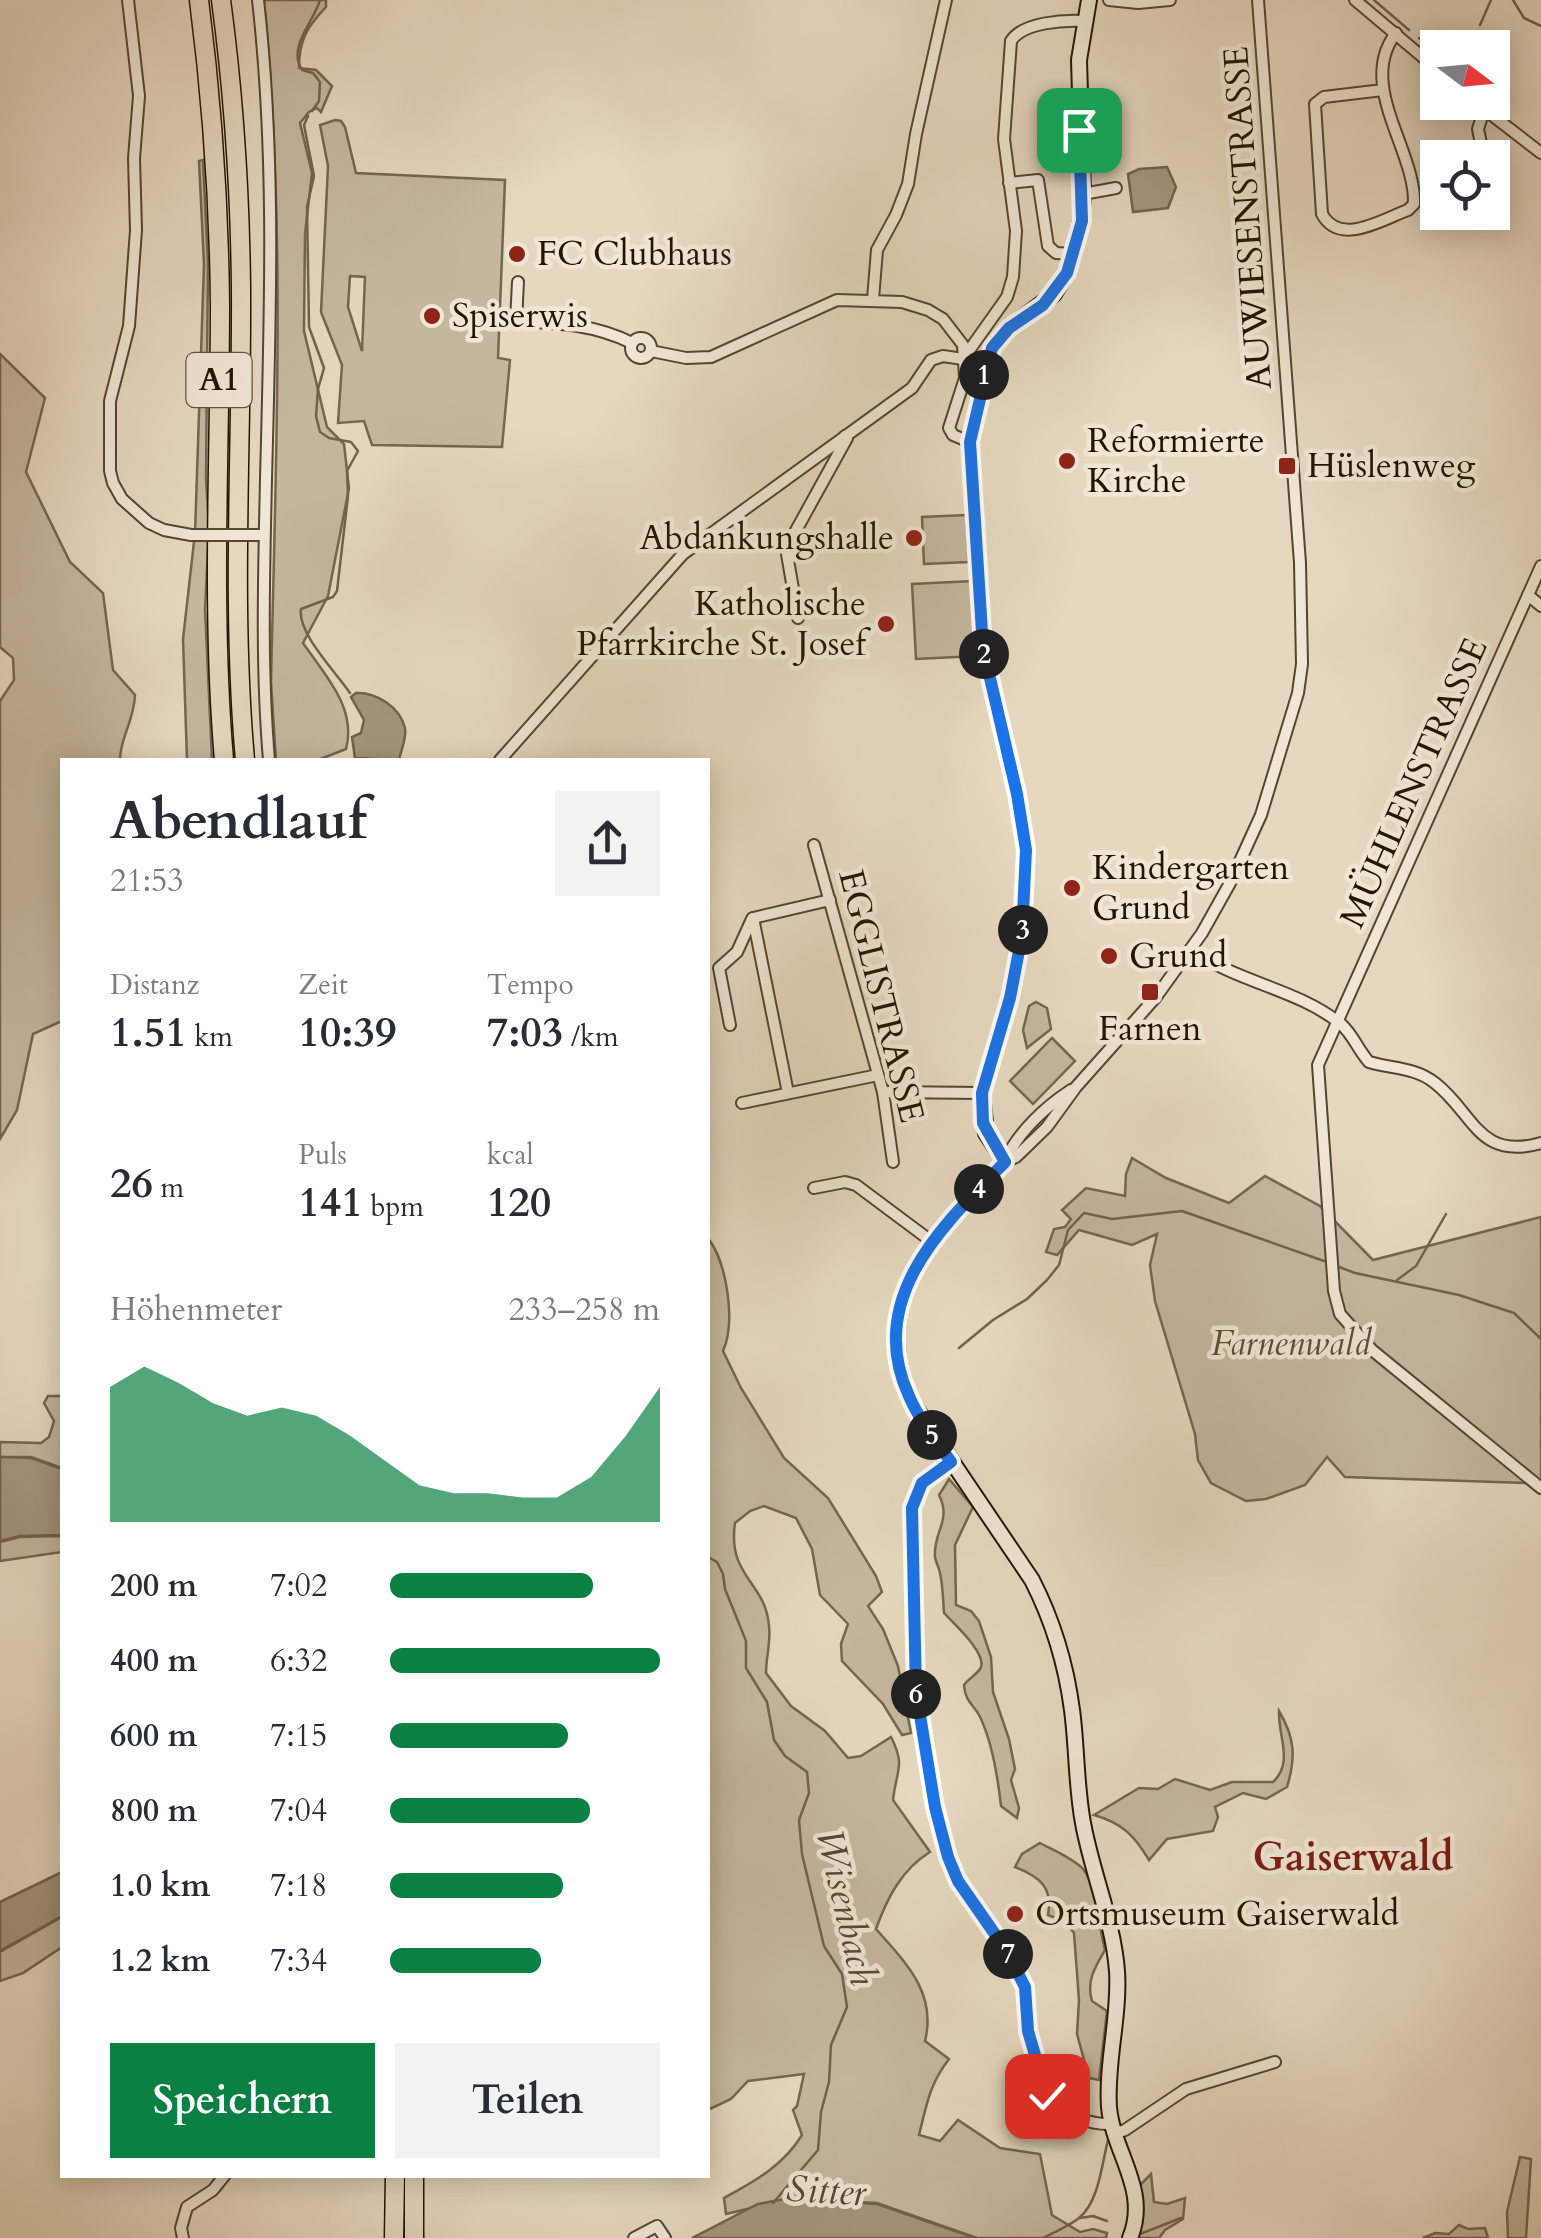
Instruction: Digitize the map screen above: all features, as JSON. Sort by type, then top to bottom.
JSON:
[{"type":"highway","name":"A1","points":[[198,0],[212,119],[219,248],[216,561],[224,758]]},
{"type":"highway","name":"A1","points":[[221,0],[240,223],[238,609],[244,758]]},
{"type":"highway","points":[[394,2238],[395,2178]]},
{"type":"highway","points":[[414,2178],[414,2238]]},
{"type":"street","points":[[128,0],[139,96],[134,158],[136,230],[129,326],[110,401],[112,483],[149,523],[164,530],[262,536]]},
{"type":"street","points":[[258,0],[270,146],[272,234],[262,536],[269,758]]},
{"type":"street","points":[[873,299],[877,250],[908,184],[946,0]]},
{"type":"street","points":[[1089,0],[1078,96],[1082,221],[1074,254],[1054,294],[1009,328],[992,348],[970,442],[983,648],[1017,794],[1026,866],[1026,901],[1015,974],[990,1076],[982,1093],[983,1123],[1005,1162],[931,1242],[907,1284],[898,1315],[896,1342],[909,1398],[1032,1580],[1046,1607],[1063,1660],[1083,1822],[1117,1970],[1109,2092],[1113,2129],[1134,2186],[1136,2213],[1130,2238]]},
{"type":"street","points":[[1108,0],[1170,0]]},
{"type":"street","name":"AUWIESENSTRASSE","points":[[1005,1162],[1028,1128],[1076,1087],[1143,1013],[1191,949],[1230,884],[1261,816],[1290,728],[1302,664],[1300,558],[1258,0]]},
{"type":"street","points":[[1355,0],[1420,55]]},
{"type":"street","points":[[963,358],[1006,298],[1016,258],[1004,139],[1010,41],[1018,32],[1028,29],[1084,21]]},
{"type":"street","points":[[1383,90],[1324,97],[1315,104],[1322,214],[1326,222],[1340,230],[1356,229],[1408,210],[1414,204],[1383,90],[1384,64],[1396,34]]},
{"type":"street","points":[[1498,120],[1541,153]]},
{"type":"street","points":[[1009,183],[1038,180],[1048,246],[1056,252],[1074,254]]},
{"type":"street","points":[[1083,194],[1116,188]]},
{"type":"street","points":[[518,282],[516,321],[579,324],[632,343],[644,338],[650,342],[651,351],[666,356],[711,357],[837,300],[902,302],[936,314],[961,340],[965,378],[949,428],[953,435],[970,442]]},
{"type":"street","points":[[502,758],[683,554],[912,388],[930,360],[942,356],[963,358]]},
{"type":"street","points":[[798,618],[786,554],[788,545],[846,438],[844,435]]},
{"type":"street","name":"MÜHLENSTRASSE","points":[[1541,566],[1323,1050],[1318,1072],[1334,1291],[1340,1314],[1372,1350],[1541,1488]]},
{"type":"street","points":[[1528,595],[1541,606]]},
{"type":"street","name":"EGGLISTRASSE","points":[[814,845],[883,1092],[893,1162]]},
{"type":"street","points":[[753,918],[830,900]]},
{"type":"street","points":[[730,1025],[719,968],[737,952],[753,918]]},
{"type":"street","points":[[753,918],[788,1093]]},
{"type":"street","points":[[1191,949],[1224,971],[1304,1000],[1352,1035],[1369,1062],[1415,1071],[1436,1084],[1493,1143],[1516,1148],[1541,1143]]},
{"type":"street","points":[[742,1103],[878,1075]]},
{"type":"street","points":[[883,1092],[982,1093]]},
{"type":"street","points":[[814,1188],[845,1182],[856,1184],[931,1242]]},
{"type":"street","points":[[951,1462],[922,1483],[912,1508],[914,1676],[939,1822],[958,1881],[1006,1950],[1025,1987],[1029,2040],[1050,2102],[1069,2114],[1125,2130],[1186,2088],[1275,2062]]},
{"type":"street","points":[[183,2238],[186,2207],[213,2190],[223,2178]]},
{"type":"street","points":[[634,2238],[657,2226],[665,2238]]},
{"type":"green space","points":[[264,0],[326,0],[326,7],[305,34],[299,58],[299,68],[316,70],[332,86],[321,112],[317,108],[309,112],[300,123],[312,173],[305,234],[304,331],[327,427],[344,444],[349,488],[328,596],[303,643],[337,693],[347,720],[346,749],[323,758],[276,758],[271,682],[277,256]]},
{"type":"green space","name":"Spiserwis","points":[[341,121],[356,173],[505,180],[498,358],[510,360],[502,447],[372,445],[364,421],[338,423],[342,365],[321,312],[328,166],[320,125]],"holes":[[[350,276],[365,277],[362,351],[348,307]]]},
{"type":"green space","points":[[203,160],[208,263],[209,528],[205,609],[212,758],[187,758],[183,639],[195,533],[204,264],[199,161]]},
{"type":"green space","points":[[0,354],[45,398],[26,472],[70,562],[103,593],[113,670],[135,695],[120,758],[60,758],[60,1022],[33,1034],[17,1110],[0,1139],[0,701],[14,680],[13,658],[0,647]]},
{"type":"green space","points":[[966,515],[969,562],[924,564],[922,517]]},
{"type":"green space","points":[[973,581],[977,656],[916,659],[912,584]]},
{"type":"green space","points":[[1036,1002],[1047,1008],[1051,1029],[1027,1048],[1023,1030],[1029,1006]]},
{"type":"green space","points":[[1052,1038],[1075,1061],[1033,1104],[1010,1081]]},
{"type":"green space","name":"Farnenwald","points":[[1132,1158],[1166,1178],[1229,1203],[1265,1176],[1320,1206],[1373,1260],[1541,1217],[1541,1494],[1526,1483],[1345,1477],[1327,1457],[1305,1485],[1266,1499],[1246,1501],[1211,1483],[1198,1460],[1195,1434],[1155,1301],[1150,1265],[1157,1234],[1132,1245],[1079,1230],[1057,1255],[1046,1252],[1054,1229],[1065,1227],[1071,1219],[1062,1210],[1086,1188],[1125,1196],[1126,1174]]},
{"type":"green space","points":[[710,1241],[728,1293],[729,1325],[723,1351],[741,1388],[784,1458],[828,1498],[882,1592],[868,1606],[883,1629],[898,1666],[911,1733],[902,1735],[883,1704],[842,1661],[841,1644],[848,1624],[820,1595],[812,1549],[796,1518],[764,1506],[735,1523],[734,1541],[741,1568],[766,1611],[766,1673],[791,1706],[825,1731],[848,1758],[861,1756],[891,1737],[899,1762],[893,1800],[930,1852],[897,1885],[876,1929],[908,1967],[923,1993],[928,2024],[925,2041],[949,2059],[933,2086],[919,2135],[940,2141],[958,2120],[1000,2148],[1040,2154],[1052,2215],[1080,2232],[1093,2229],[1107,2233],[1106,2238],[977,2238],[877,2203],[835,2201],[816,2193],[726,2214],[724,2198],[777,2164],[802,2135],[793,2110],[804,2074],[748,2081],[731,2099],[710,2109]]},
{"type":"green space","points":[[48,1396],[60,1396],[60,1467],[31,1457],[0,1457],[0,1442],[41,1443],[49,1437],[54,1421],[44,1403]]},
{"type":"green space","points":[[949,1479],[973,1507],[955,1545],[956,1605],[971,1611],[979,1621],[991,1657],[993,1692],[1015,1769],[1011,1780],[1019,1808],[1017,1818],[1001,1806],[988,1739],[965,1691],[964,1685],[981,1667],[979,1654],[944,1613],[935,1548],[944,1512],[939,1495]]},
{"type":"green space","points":[[60,1536],[60,1552],[0,1561],[0,1542],[20,1537]]},
{"type":"green space","points":[[1279,1711],[1292,1748],[1287,1787],[1266,1799],[1243,1793],[1215,1807],[1218,1817],[1213,1831],[1167,1839],[1149,1860],[1126,1831],[1094,1815],[1139,1788],[1158,1789],[1175,1779],[1210,1790],[1232,1782],[1273,1782],[1284,1758]]},
{"type":"green space","points":[[1040,1843],[1083,1869],[1094,1896],[1105,1950],[1092,1974],[1090,1994],[1092,2001],[1107,2011],[1099,2080],[1089,2078],[1077,2034],[1079,2000],[1074,1933],[1065,1922],[1048,1915],[1043,1884],[1015,1867],[1022,1854]]},
{"type":"green space","points":[[60,1918],[60,1948],[23,1973],[0,1981],[0,1952]]},
{"type":"green space","points":[[1520,2157],[1531,2159],[1526,2238],[1508,2238],[1507,2212]]},
{"type":"green space","points":[[1151,2174],[1154,2202],[1167,2204],[1185,2198],[1183,2219],[1159,2238],[1137,2238],[1143,2210],[1140,2185]]},
{"type":"green space","points":[[1459,2225],[1485,2228],[1488,2238],[1423,2238],[1435,2233],[1449,2234]]},
{"type":"shaded area","points":[[1167,167],[1176,187],[1168,208],[1133,212],[1128,174]]},
{"type":"shaded area","points":[[364,693],[393,707],[405,732],[400,758],[355,758],[352,737],[361,733],[364,720],[351,697]]},
{"type":"shaded area","points":[[0,1457],[31,1458],[60,1468],[60,1535],[20,1536],[0,1541]]},
{"type":"shaded area","points":[[60,1873],[60,1917],[0,1951],[0,1902]]},
{"type":"shaded area","name":"Sitter","points":[[816,2193],[835,2201],[877,2204],[975,2238],[692,2238],[758,2204]]},
{"type":"waterway","points":[[312,111],[319,101],[320,82],[313,73],[302,70],[298,52],[320,0]]},
{"type":"waterway","points":[[1374,0],[1409,30]]},
{"type":"waterway","points":[[1480,25],[1491,0]]},
{"type":"waterway","points":[[1513,0],[1524,18],[1541,26]]},
{"type":"waterway","points":[[308,116],[304,125],[314,176],[307,207],[309,327],[324,368],[316,416],[320,432],[351,442],[358,451],[347,471],[348,496],[337,591],[333,597],[301,609],[301,619],[311,641],[350,693]]},
{"type":"waterway","points":[[959,1348],[1047,1280],[1059,1265],[1068,1230],[1084,1213],[1112,1219],[1182,1211],[1324,1261]]},
{"type":"waterway","points":[[1397,1280],[1416,1266],[1446,1214]]},
{"type":"waterway","points":[[1339,1267],[1459,1295],[1514,1313],[1541,1339]]},
{"type":"waterway","name":"Wisenbach","points":[[710,1558],[723,1574],[746,1641],[746,1668],[767,1702],[774,1740],[785,1756],[807,1772],[809,1793],[799,1820],[802,1854],[824,1946],[842,1974],[847,2007],[831,2045],[818,2150],[773,2203]]},
{"type":"waterway","points":[[1043,2238],[1071,2224],[1086,2211],[1099,2182],[1108,2140]]},
{"type":"waterway","points":[[1080,2218],[1093,2216],[1107,2221]]},
{"type":"waterway","points":[[1140,2234],[1181,2218]]},
{"type":"place","name":"FC Clubhaus","points":[[517,254]]},
{"type":"place","name":"Spiserwis","points":[[432,316]]},
{"type":"place","name":"Reformierte Kirche","points":[[1067,461]]},
{"type":"place","name":"Hüslenweg","points":[[1287,466]]},
{"type":"place","name":"Abdankungshalle","points":[[914,538]]},
{"type":"place","name":"Katholische Pfarrkirche St. Josef","points":[[886,624]]},
{"type":"place","name":"Kindergarten Grund","points":[[1072,888]]},
{"type":"place","name":"Grund","points":[[1109,956]]},
{"type":"place","name":"Farnen","points":[[1150,992]]},
{"type":"place","name":"Ortsmuseum Gaiserwald","points":[[1015,1914]]},
{"type":"district","name":"Gaiserwald","points":[[1353,1857]]},
{"type":"route","points":[[1047,2096],[1028,2031],[1025,1987],[1006,1950],[958,1881],[935,1807],[914,1676],[912,1508],[922,1483],[951,1462],[909,1398],[896,1342],[901,1301],[912,1273],[943,1227],[1005,1162],[983,1123],[982,1093],[1010,998],[1022,935],[1026,850],[983,648],[970,442],[992,348],[1009,328],[1043,305],[1060,286],[1074,254],[1082,221],[1079,130]]}]
